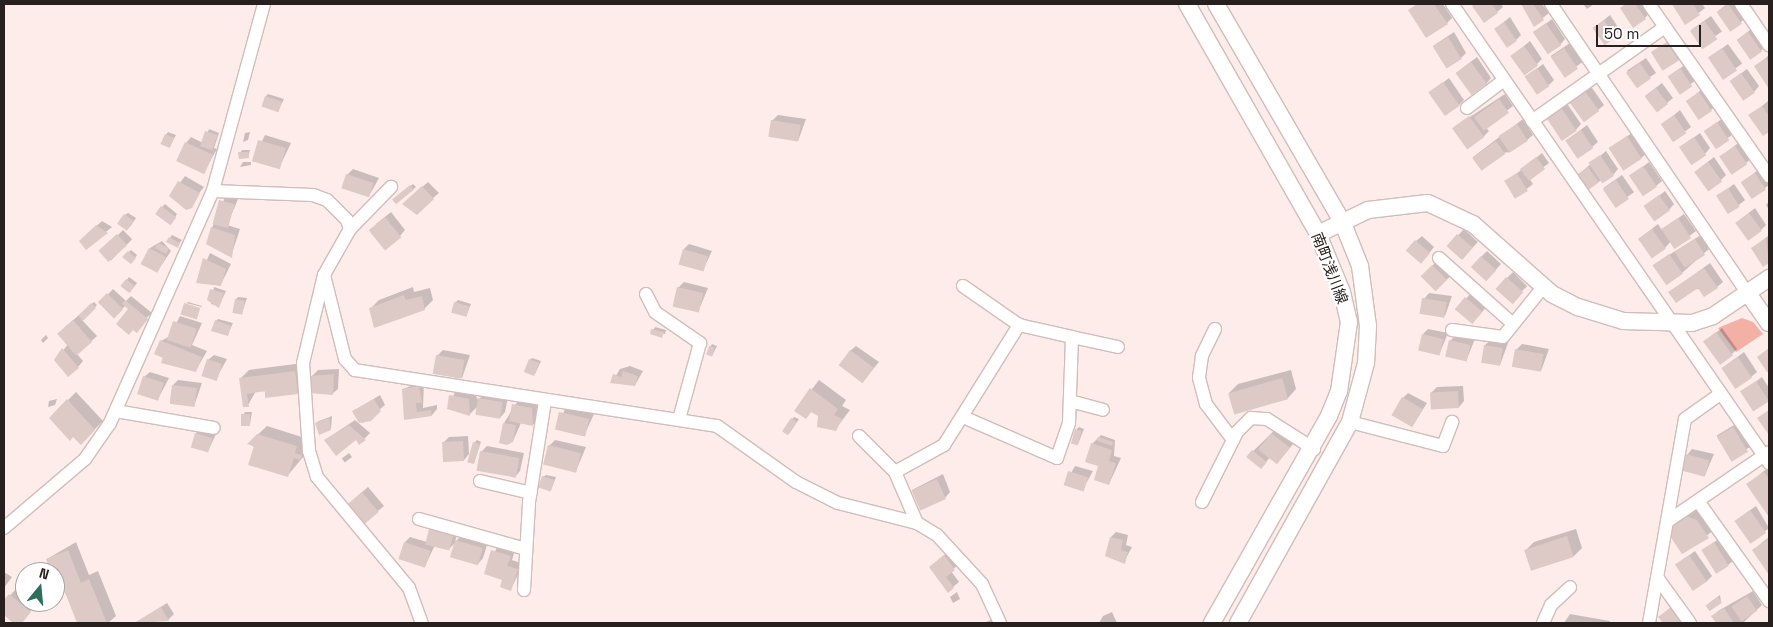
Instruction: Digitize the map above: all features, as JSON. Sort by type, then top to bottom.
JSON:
[{"type":"street","points":[[4,528],[85,459],[116,412],[213,191],[264,4]]},
{"type":"street","name":"南町浅川線","points":[[1187,4],[1318,234],[1342,292],[1348,322],[1339,391],[1314,449],[1212,623]]},
{"type":"street","name":"南町浅川線","points":[[1216,4],[1342,220],[1360,266],[1368,326],[1366,363],[1350,422],[1238,623]]},
{"type":"street","points":[[1452,4],[1720,394],[1768,457],[1698,500],[1668,521]]},
{"type":"street","points":[[1551,4],[1769,323]]},
{"type":"street","points":[[1649,4],[1769,176]]},
{"type":"street","points":[[1740,4],[1769,45]]},
{"type":"street","points":[[1532,121],[1665,27]]},
{"type":"street","points":[[1467,108],[1504,80]]},
{"type":"street","points":[[392,187],[350,228],[324,275],[303,363],[309,451],[317,477],[409,588],[422,623]]},
{"type":"street","points":[[213,191],[313,195],[337,209],[350,228]]},
{"type":"street","points":[[1318,234],[1342,220],[1368,210],[1428,202],[1473,224],[1544,286],[1578,308],[1623,321],[1671,323],[1713,316],[1769,278]]},
{"type":"street","points":[[1439,258],[1513,324]]},
{"type":"street","points":[[324,275],[345,359],[355,370],[679,419],[732,433],[796,482],[838,503],[917,523],[937,535],[982,584],[1000,623]]},
{"type":"street","points":[[963,286],[1019,325],[1118,347]]},
{"type":"street","points":[[1452,330],[1502,337],[1544,286]]},
{"type":"street","points":[[646,294],[655,312],[700,343],[679,419]]},
{"type":"street","points":[[895,472],[936,452],[963,417],[1019,325]]},
{"type":"street","points":[[1215,329],[1202,356],[1198,378],[1206,404],[1233,440]]},
{"type":"street","points":[[963,417],[1057,458],[1069,423],[1072,336]]},
{"type":"street","points":[[1649,623],[1659,580],[1685,418],[1720,394]]},
{"type":"street","points":[[524,590],[531,493],[545,400]]},
{"type":"street","points":[[1070,401],[1103,410]]},
{"type":"street","points":[[116,412],[214,428]]},
{"type":"street","points":[[1202,502],[1241,427],[1258,417],[1280,425],[1314,449]]},
{"type":"street","points":[[1350,422],[1443,446],[1452,422]]},
{"type":"street","points":[[859,436],[895,472],[917,523]]},
{"type":"street","points":[[480,481],[531,493]]},
{"type":"street","points":[[1698,500],[1769,601]]},
{"type":"street","points":[[419,518],[526,549]]},
{"type":"street","points":[[1659,580],[1690,623]]},
{"type":"street","points":[[1543,623],[1551,605],[1570,587]]},
{"type":"shaded area","points":[[1742,318],[1753,322],[1763,334],[1736,352],[1718,328]]},
{"type":"building","points":[[1418,4],[1434,4],[1448,24],[1426,38],[1408,10]]},
{"type":"building","points":[[1475,4],[1492,4],[1498,13],[1484,23],[1472,6]]},
{"type":"building","points":[[1521,4],[1533,4],[1544,20],[1534,27]]},
{"type":"building","points":[[1626,4],[1635,4],[1646,19],[1633,28],[1620,8]]},
{"type":"building","points":[[1672,4],[1693,4],[1700,15],[1685,25]]},
{"type":"building","points":[[1728,4],[1742,24],[1730,32],[1717,12]]},
{"type":"building","points":[[1604,20],[1616,37],[1605,45],[1593,28]]},
{"type":"building","points":[[1705,21],[1717,39],[1702,49],[1690,31]]},
{"type":"building","points":[[1504,22],[1517,41],[1507,48],[1494,29]]},
{"type":"building","points":[[1546,23],[1561,45],[1548,54],[1533,32]]},
{"type":"building","points":[[1748,32],[1762,52],[1750,60],[1737,40]]},
{"type":"building","points":[[1448,37],[1462,59],[1447,69],[1433,47]]},
{"type":"building","points":[[1667,42],[1679,61],[1663,71],[1651,52]]},
{"type":"building","points":[[1524,46],[1538,65],[1524,75],[1510,56]]},
{"type":"building","points":[[1564,48],[1578,69],[1565,78],[1551,57]]},
{"type":"building","points":[[1722,48],[1737,70],[1723,80],[1708,58]]},
{"type":"building","points":[[1766,58],[1769,63],[1769,89],[1754,66]]},
{"type":"building","points":[[1471,62],[1487,84],[1471,95],[1456,73]]},
{"type":"building","points":[[1640,63],[1651,79],[1637,88],[1626,73]]},
{"type":"building","points":[[1537,68],[1549,86],[1537,95],[1525,76]]},
{"type":"building","points":[[1680,68],[1692,86],[1680,95],[1668,76]]},
{"type":"building","points":[[1741,73],[1755,93],[1743,101],[1730,81]]},
{"type":"building","points":[[1443,82],[1460,106],[1445,116],[1428,92]]},
{"type":"building","points":[[1656,88],[1668,104],[1657,112],[1645,96]]},
{"type":"building","points":[[1584,90],[1599,111],[1584,122],[1569,101]]},
{"type":"building","points":[[1699,92],[1712,111],[1699,120],[1686,101]]},
{"type":"building","points":[[265,96],[282,102],[278,112],[261,106]]},
{"type":"building","points":[[1499,99],[1509,113],[1484,131],[1474,117]]},
{"type":"building","points":[[1560,106],[1577,131],[1562,141],[1545,116]]},
{"type":"building","points":[[1762,106],[1769,116],[1769,132],[1763,136],[1748,115]]},
{"type":"building","points":[[1674,115],[1686,133],[1673,142],[1661,124]]},
{"type":"building","points":[[1469,116],[1484,137],[1467,149],[1452,128]]},
{"type":"building","points":[[771,120],[801,125],[798,141],[768,137]]},
{"type":"building","points":[[1717,122],[1729,140],[1716,149],[1704,131]]},
{"type":"building","points":[[1517,124],[1528,141],[1509,153],[1499,136]]},
{"type":"building","points":[[1581,130],[1593,148],[1578,159],[1565,141]]},
{"type":"building","points":[[205,131],[217,135],[212,150],[200,146]]},
{"type":"building","points":[[165,134],[174,138],[170,148],[161,144]]},
{"type":"building","points":[[1627,136],[1642,159],[1623,171],[1609,148]]},
{"type":"building","points":[[1694,137],[1706,155],[1691,165],[1679,147]]},
{"type":"building","points":[[258,140],[286,148],[280,169],[252,161]]},
{"type":"building","points":[[1496,141],[1505,154],[1481,171],[1472,158]]},
{"type":"building","points":[[185,142],[213,155],[204,174],[176,161]]},
{"type":"building","points":[[1735,146],[1747,164],[1732,175],[1719,157]]},
{"type":"building","points":[[238,152],[248,152],[249,158],[239,159]]},
{"type":"building","points":[[1600,155],[1614,176],[1602,184],[1588,163]]},
{"type":"building","points":[[1536,157],[1545,169],[1529,181],[1520,169]]},
{"type":"building","points":[[1708,162],[1722,181],[1708,191],[1694,172]]},
{"type":"building","points":[[1643,166],[1657,187],[1643,196],[1629,176]]},
{"type":"building","points":[[1588,167],[1599,183],[1588,190],[1577,174]]},
{"type":"building","points":[[1517,173],[1528,191],[1515,199],[1504,181]]},
{"type":"building","points":[[1755,173],[1766,190],[1752,199],[1741,182]]},
{"type":"building","points":[[346,174],[374,183],[369,197],[341,188]]},
{"type":"building","points":[[1616,180],[1629,199],[1616,208],[1603,189]]},
{"type":"building","points":[[178,181],[200,193],[192,208],[186,210],[169,196]]},
{"type":"building","points":[[410,185],[414,190],[396,204],[392,199]]},
{"type":"building","points":[[422,186],[434,199],[417,215],[402,204]]},
{"type":"building","points":[[1728,188],[1740,207],[1728,214],[1716,195]]},
{"type":"building","points":[[1659,195],[1670,211],[1654,221],[1643,206]]},
{"type":"building","points":[[219,200],[234,204],[228,228],[213,224]]},
{"type":"building","points":[[161,206],[176,217],[170,225],[155,214]]},
{"type":"building","points":[[1749,213],[1762,231],[1748,241],[1735,223]]},
{"type":"building","points":[[124,214],[134,221],[127,231],[117,224]]},
{"type":"building","points":[[385,217],[401,237],[385,250],[369,230]]},
{"type":"building","points":[[1678,218],[1691,238],[1674,249],[1661,229]]},
{"type":"building","points":[[96,225],[108,233],[86,250],[79,241]]},
{"type":"building","points":[[211,227],[235,235],[232,258],[206,244]]},
{"type":"building","points":[[1652,229],[1666,249],[1652,258],[1638,239]]},
{"type":"building","points":[[117,234],[127,245],[108,262],[98,251]]},
{"type":"building","points":[[1457,234],[1473,248],[1462,260],[1447,246]]},
{"type":"building","points":[[169,237],[180,243],[178,248],[166,242]]},
{"type":"building","points":[[1766,238],[1769,263],[1763,267],[1751,248]]},
{"type":"building","points":[[1695,239],[1705,255],[1685,268],[1675,252]]},
{"type":"building","points":[[1415,240],[1430,253],[1421,264],[1406,251]]},
{"type":"building","points":[[158,243],[169,248],[166,254],[155,248]]},
{"type":"building","points":[[149,248],[166,257],[157,273],[141,264]]},
{"type":"building","points":[[683,249],[708,256],[704,272],[679,264]]},
{"type":"building","points":[[128,251],[136,258],[131,264],[122,257]]},
{"type":"building","points":[[1669,254],[1683,274],[1666,285],[1653,265]]},
{"type":"building","points":[[1481,256],[1496,270],[1486,281],[1471,267]]},
{"type":"building","points":[[203,258],[226,269],[221,286],[196,283]]},
{"type":"building","points":[[1432,265],[1447,280],[1436,291],[1421,276]]},
{"type":"building","points":[[1704,268],[1718,288],[1704,297],[1698,288],[1676,303],[1668,292]]},
{"type":"building","points":[[1506,277],[1523,292],[1513,304],[1496,289]]},
{"type":"building","points":[[126,279],[135,286],[129,293],[120,286]]},
{"type":"building","points":[[677,287],[703,293],[699,313],[673,306]]},
{"type":"building","points":[[210,289],[224,293],[219,308],[207,300]]},
{"type":"building","points":[[107,293],[123,309],[114,318],[98,302]]},
{"type":"building","points":[[404,295],[406,300],[422,296],[425,310],[374,328],[369,308]]},
{"type":"building","points":[[1465,297],[1483,312],[1472,324],[1455,309]]},
{"type":"building","points":[[1422,298],[1447,302],[1444,318],[1419,314]]},
{"type":"building","points":[[235,299],[245,301],[242,315],[232,313]]},
{"type":"building","points":[[125,300],[148,319],[137,333],[133,330],[129,335],[116,324],[128,309],[122,304]]},
{"type":"building","points":[[454,302],[469,306],[467,317],[451,313]]},
{"type":"building","points":[[91,303],[96,308],[83,321],[78,316]]},
{"type":"building","points":[[184,303],[200,308],[197,319],[180,314]]},
{"type":"building","points":[[73,320],[92,342],[76,356],[57,334]]},
{"type":"building","points":[[215,320],[231,326],[228,336],[211,331]]},
{"type":"building","points":[[173,321],[197,329],[191,348],[167,340]]},
{"type":"building","points":[[651,329],[664,332],[662,338],[650,334]]},
{"type":"building","points":[[1716,332],[1733,355],[1720,365],[1703,341]]},
{"type":"building","points":[[1422,334],[1443,339],[1440,356],[1418,351]]},
{"type":"building","points":[[160,340],[202,357],[196,372],[161,363],[163,358],[154,354]]},
{"type":"building","points":[[1449,340],[1470,345],[1467,362],[1445,357]]},
{"type":"building","points":[[1484,345],[1503,348],[1500,366],[1481,363]]},
{"type":"building","points":[[709,346],[715,348],[712,356],[706,355]]},
{"type":"building","points":[[62,348],[79,368],[68,377],[54,360]]},
{"type":"building","points":[[1769,348],[1769,371],[1767,372],[1757,357]]},
{"type":"building","points":[[1515,349],[1544,354],[1540,372],[1512,367]]},
{"type":"building","points":[[850,350],[874,368],[863,383],[839,365]]},
{"type":"building","points":[[436,355],[465,360],[461,379],[433,374]]},
{"type":"building","points":[[1738,357],[1752,378],[1735,389],[1721,368]]},
{"type":"building","points":[[207,359],[222,364],[217,381],[201,376]]},
{"type":"building","points":[[529,359],[539,363],[534,376],[524,372]]},
{"type":"building","points":[[295,371],[298,394],[265,398],[265,391],[247,394],[249,407],[243,407],[239,378]]},
{"type":"building","points":[[623,371],[638,376],[635,386],[610,383],[613,374],[621,377]]},
{"type":"building","points":[[334,374],[333,395],[309,393],[311,376]]},
{"type":"building","points":[[143,376],[164,383],[158,401],[137,394]]},
{"type":"building","points":[[1282,378],[1288,399],[1234,415],[1228,393]]},
{"type":"building","points":[[1756,381],[1769,401],[1753,411],[1740,391]]},
{"type":"building","points":[[172,385],[197,388],[194,407],[170,404]]},
{"type":"building","points":[[419,386],[422,403],[416,403],[417,412],[431,410],[432,416],[404,420],[402,389]]},
{"type":"building","points":[[810,388],[838,409],[834,415],[842,419],[836,431],[817,427],[818,416],[811,412],[806,419],[794,411]]},
{"type":"building","points":[[1458,391],[1459,408],[1431,409],[1430,392]]},
{"type":"building","points":[[449,395],[469,399],[470,416],[447,409]]},
{"type":"building","points":[[1402,397],[1423,409],[1412,427],[1392,415]]},
{"type":"building","points":[[478,398],[503,402],[500,419],[475,415]]},
{"type":"building","points":[[67,399],[95,430],[81,445],[73,437],[70,441],[49,418]]},
{"type":"building","points":[[374,399],[381,411],[371,421],[359,423],[352,411]]},
{"type":"building","points":[[512,404],[532,408],[533,426],[509,421]]},
{"type":"building","points":[[1769,410],[1769,435],[1757,418]]},
{"type":"building","points":[[559,412],[589,419],[585,437],[555,430]]},
{"type":"building","points":[[241,414],[250,414],[250,426],[241,426]]},
{"type":"building","points":[[329,418],[331,430],[319,435],[315,423]]},
{"type":"building","points":[[791,418],[797,422],[788,435],[782,431]]},
{"type":"building","points":[[503,423],[516,425],[513,442],[507,445],[499,443]]},
{"type":"building","points":[[349,425],[366,440],[359,445],[356,440],[336,456],[324,440]]},
{"type":"building","points":[[1733,427],[1748,452],[1732,462],[1717,437]]},
{"type":"building","points":[[1075,429],[1082,431],[1078,445],[1071,443]]},
{"type":"building","points":[[195,433],[212,438],[208,452],[191,447]]},
{"type":"building","points":[[1271,433],[1290,448],[1277,464],[1258,450]]},
{"type":"building","points":[[257,434],[297,446],[295,453],[302,455],[300,460],[294,458],[288,477],[248,465],[254,446],[247,444]]},
{"type":"building","points":[[1098,437],[1113,442],[1112,446],[1097,441]]},
{"type":"building","points":[[463,441],[464,461],[443,462],[442,442]]},
{"type":"building","points":[[473,442],[480,444],[474,464],[467,462]]},
{"type":"building","points":[[1091,443],[1112,450],[1109,461],[1116,463],[1109,485],[1094,480],[1098,466],[1085,462]]},
{"type":"building","points":[[548,445],[581,453],[576,473],[543,464]]},
{"type":"building","points":[[1252,450],[1267,462],[1261,469],[1246,457]]},
{"type":"building","points":[[480,451],[519,458],[516,478],[477,471]]},
{"type":"building","points":[[1686,454],[1709,460],[1705,477],[1682,470]]},
{"type":"building","points":[[1068,471],[1088,477],[1084,491],[1064,485]]},
{"type":"building","points":[[1764,472],[1769,479],[1769,517],[1746,484]]},
{"type":"building","points":[[542,476],[554,480],[551,491],[538,487]]},
{"type":"building","points":[[937,479],[946,499],[920,510],[911,490]]},
{"type":"building","points":[[362,492],[379,512],[364,524],[347,504]]},
{"type":"building","points":[[1750,510],[1766,533],[1750,544],[1734,521]]},
{"type":"building","points":[[1686,516],[1697,520],[1709,538],[1682,554],[1670,536],[1673,525]]},
{"type":"building","points":[[429,529],[453,535],[449,551],[425,545]]},
{"type":"building","points":[[1567,536],[1574,557],[1531,571],[1524,550]]},
{"type":"building","points":[[1110,537],[1123,540],[1121,550],[1128,552],[1125,564],[1105,556]]},
{"type":"building","points":[[1769,539],[1769,575],[1752,550]]},
{"type":"building","points":[[455,540],[483,548],[478,565],[450,557]]},
{"type":"building","points":[[404,542],[431,551],[425,568],[398,559]]},
{"type":"building","points":[[1714,542],[1729,566],[1716,574],[1701,550]]},
{"type":"building","points":[[68,550],[81,583],[89,579],[107,623],[77,623],[65,592],[65,562],[47,562],[46,559]]},
{"type":"building","points":[[491,550],[511,556],[507,566],[518,569],[511,591],[500,587],[502,580],[484,574]]},
{"type":"building","points":[[944,555],[955,570],[946,577],[954,588],[948,593],[929,567]]},
{"type":"building","points":[[1689,555],[1707,582],[1693,591],[1675,565]]},
{"type":"building","points":[[9,594],[15,599],[15,612],[31,612],[22,623],[13,623],[4,615],[4,600]]},
{"type":"building","points":[[1747,596],[1757,611],[1741,622],[1731,607]]},
{"type":"building","points":[[1718,597],[1722,603],[1709,611],[1706,605]]},
{"type":"building","points":[[161,607],[169,621],[134,623]]},
{"type":"building","points":[[1670,608],[1681,623],[1663,623],[1658,617]]},
{"type":"building","points":[[1724,608],[1734,623],[1716,623],[1711,616]]}]
